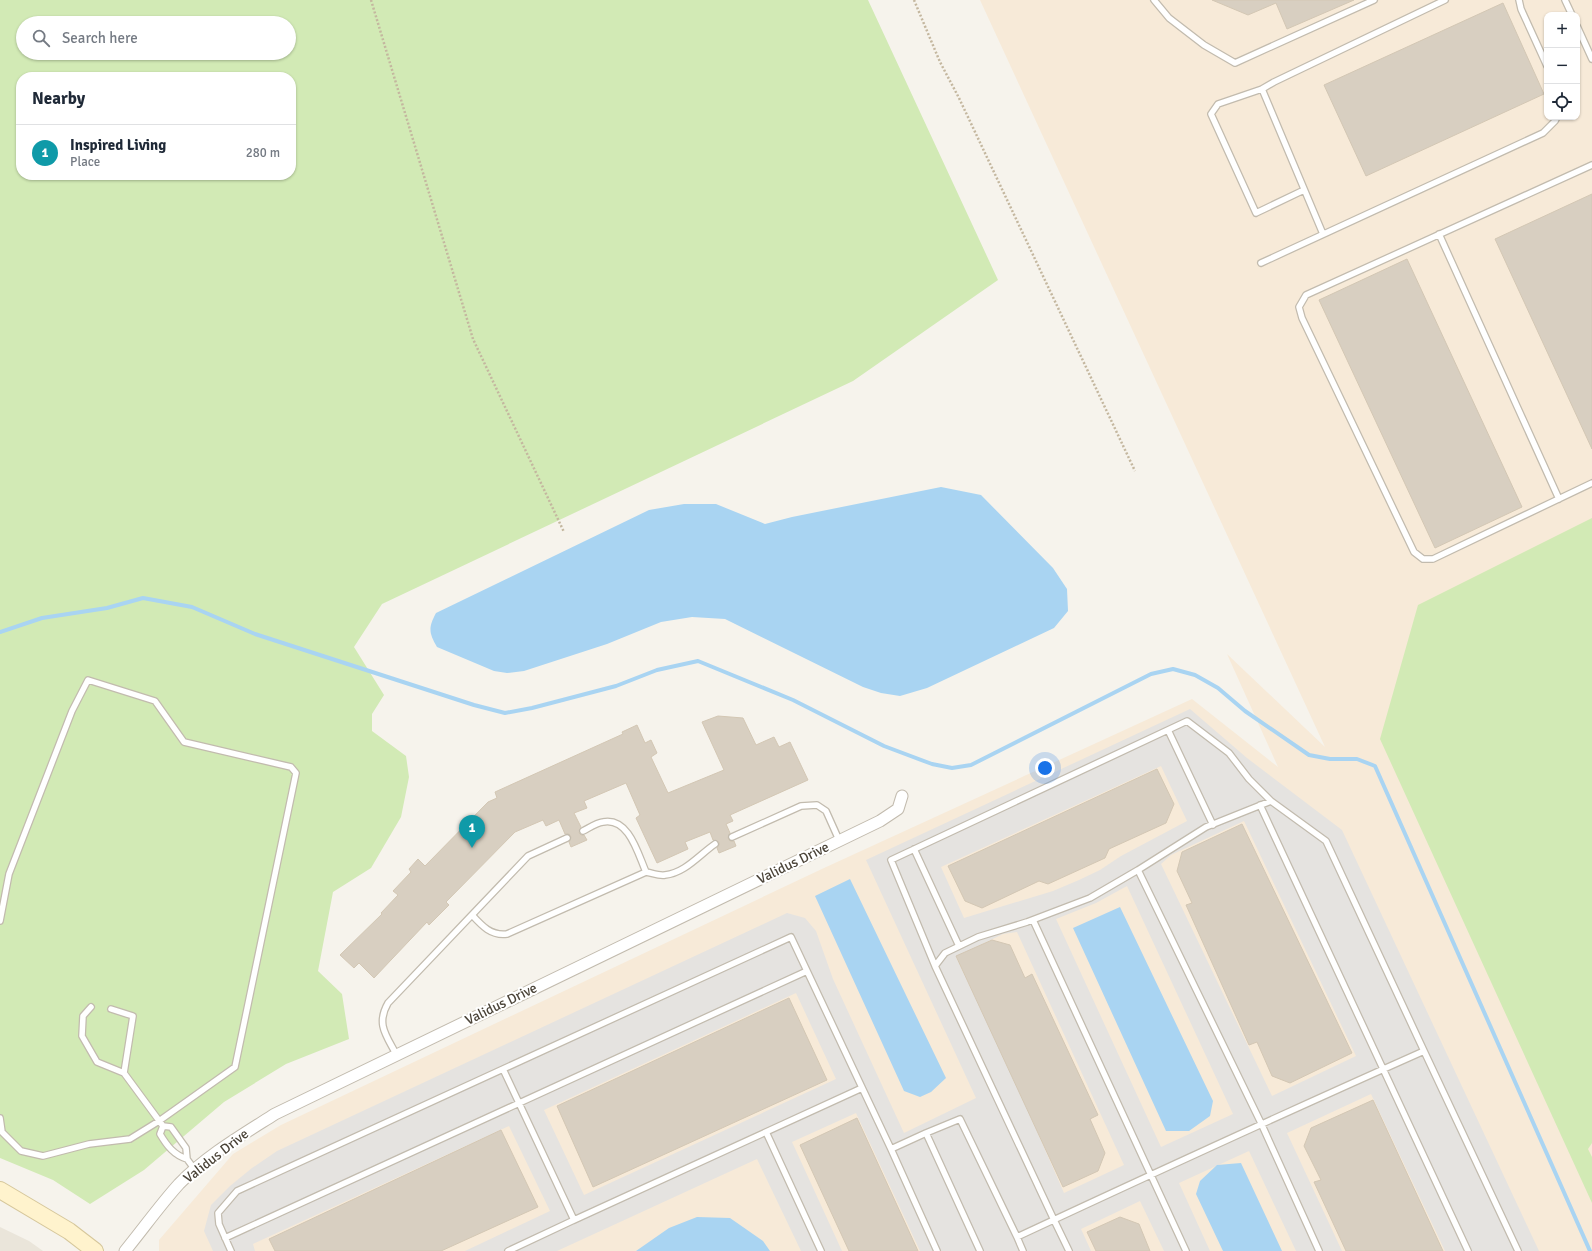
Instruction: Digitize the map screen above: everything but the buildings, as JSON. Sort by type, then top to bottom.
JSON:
[{"type":"street","name":"Validus Drive","points":[[125,1251],[179,1185],[195,1170],[238,1137],[275,1114],[396,1054],[880,821],[898,809],[902,796]]},
{"type":"street","points":[[0,1190],[69,1231],[95,1251]]},
{"type":"lane","points":[[1154,0],[1169,18],[1204,45],[1235,62],[1374,0]]},
{"type":"lane","points":[[1304,190],[1256,213],[1211,114],[1218,104],[1262,89],[1445,0]]},
{"type":"lane","points":[[1519,0],[1521,9],[1544,59]]},
{"type":"lane","points":[[1565,0],[1571,12]]},
{"type":"lane","points":[[1580,33],[1592,59]]},
{"type":"lane","points":[[1262,89],[1324,234]]},
{"type":"lane","points":[[1261,263],[1543,133],[1556,120]]},
{"type":"lane","points":[[1592,165],[1306,295],[1299,308],[1302,318],[1414,552],[1422,560],[1433,559],[1592,483]]},
{"type":"lane","points":[[1440,234],[1559,499]]},
{"type":"lane","points":[[0,917],[9,874],[72,711],[88,680],[155,701],[184,742],[291,767],[296,773],[235,1067],[161,1124],[130,1139],[89,1144],[43,1156],[21,1151],[2,1132],[0,1118]]},
{"type":"lane","points":[[1069,1251],[935,966],[891,860],[1187,721],[1228,753],[1249,779],[1271,801],[1326,841],[1518,1251]]},
{"type":"lane","points":[[1168,730],[1213,825]]},
{"type":"lane","points":[[935,966],[945,953],[959,946],[978,937],[1033,920],[1090,898],[1206,827],[1271,801]]},
{"type":"lane","points":[[732,837],[801,806],[817,805],[826,812],[839,840]]},
{"type":"lane","points":[[1260,805],[1468,1251]]},
{"type":"lane","points":[[583,831],[603,822],[622,826],[628,833],[646,872]]},
{"type":"lane","points":[[396,1054],[381,1020],[388,1003],[528,856],[567,838]]},
{"type":"lane","points":[[472,915],[488,931],[500,935],[507,934],[646,872],[664,875],[679,870],[696,860],[715,844]]},
{"type":"lane","points":[[914,849],[959,946]]},
{"type":"lane","points":[[1138,870],[1261,1123],[1319,1251]]},
{"type":"lane","points":[[1033,920],[1186,1251]]},
{"type":"lane","points":[[231,1251],[219,1224],[218,1213],[237,1191],[791,937],[938,1251]]},
{"type":"lane","points":[[225,1238],[807,971]]},
{"type":"lane","points":[[91,1007],[83,1016],[82,1036],[96,1062],[124,1073],[161,1124],[171,1127],[186,1148],[187,1159],[195,1170]]},
{"type":"lane","points":[[111,1009],[133,1016],[124,1073]]},
{"type":"lane","points":[[1017,1237],[1261,1123],[1424,1051]]},
{"type":"lane","points":[[503,1069],[574,1220]]},
{"type":"lane","points":[[508,1251],[862,1088]]},
{"type":"lane","points":[[890,1149],[960,1119],[1023,1251]]},
{"type":"lane","points":[[161,1124],[160,1134],[162,1138],[176,1155],[187,1159]]},
{"type":"lane","points":[[766,1132],[821,1251]]},
{"type":"lane","points":[[926,1133],[980,1251]]},
{"type":"path","points":[[371,0],[473,339],[564,532]]},
{"type":"path","points":[[914,0],[940,62],[960,98],[1135,471]]},
{"type":"shaded area","points":[[980,0],[1592,0],[1592,1251],[159,1251],[159,1240],[233,1154],[281,1125],[824,868],[1192,699],[1278,767],[1227,654],[1325,747]]},
{"type":"shaded area","points":[[1190,709],[1247,758],[1342,830],[1539,1251],[1445,1251],[1371,1094],[1287,1133],[1342,1251],[1296,1251],[1249,1151],[1179,1183],[1210,1251],[1164,1251],[1140,1201],[1081,1229],[1091,1251],[920,1251],[856,1113],[792,1142],[842,1251],[801,1251],[757,1159],[557,1251],[465,1251],[550,1211],[509,1126],[253,1244],[255,1251],[213,1251],[204,1231],[211,1205],[230,1186],[252,1168],[277,1151],[787,913],[805,918],[816,931],[833,979],[904,1133],[976,1098],[866,860]],"holes":[[[1161,766],[1187,821],[1121,856],[1100,870],[1079,880],[1053,891],[964,918],[941,867]],[[1244,821],[1356,1056],[1272,1096],[1161,864],[1171,855]],[[1127,886],[1233,1114],[1161,1147],[1056,919],[1096,903]],[[1017,932],[1124,1165],[1064,1193],[1015,1081],[956,957],[1003,934]],[[796,993],[836,1079],[584,1195],[544,1110]]]},
{"type":"shaded area","points":[[0,1227],[29,1241],[43,1251],[0,1251]]},
{"type":"green space","points":[[0,0],[868,0],[998,280],[853,381],[382,604],[354,647],[384,695],[372,714],[372,731],[406,756],[409,777],[401,817],[371,868],[333,892],[318,971],[342,994],[349,1039],[286,1064],[224,1102],[144,1170],[90,1204],[53,1180],[0,1158]]},
{"type":"green space","points":[[1592,518],[1592,1143],[1588,1149],[1592,1157],[1592,1203],[1380,739],[1418,605]]},
{"type":"water","points":[[941,487],[981,495],[1053,568],[1067,589],[1068,611],[1054,628],[927,688],[900,696],[881,693],[863,687],[725,619],[692,617],[661,622],[607,644],[524,671],[507,673],[494,671],[437,647],[432,638],[430,630],[436,613],[649,510],[684,504],[716,504],[765,524],[792,517]]},
{"type":"water","points":[[850,879],[946,1078],[931,1092],[920,1097],[904,1091],[815,896]]},
{"type":"water","points":[[1120,907],[1213,1101],[1210,1116],[1189,1131],[1166,1131],[1073,928]]},
{"type":"water","points":[[1241,1163],[1282,1251],[1223,1251],[1196,1194],[1200,1181],[1217,1165]]},
{"type":"water","points":[[697,1217],[730,1218],[763,1241],[770,1251],[636,1251],[669,1228]]},
{"type":"waterway","points":[[0,632],[42,618],[107,608],[143,598],[192,607],[255,634],[474,705],[505,713],[532,708],[616,686],[657,670],[698,661],[793,700],[884,746],[932,764],[952,768],[971,765],[1151,674],[1173,669],[1195,675],[1218,688],[1245,711],[1309,755],[1330,759],[1357,759],[1375,766],[1590,1251]]},
{"type":"place","name":"Inspired Living","points":[[472,848]]}]
